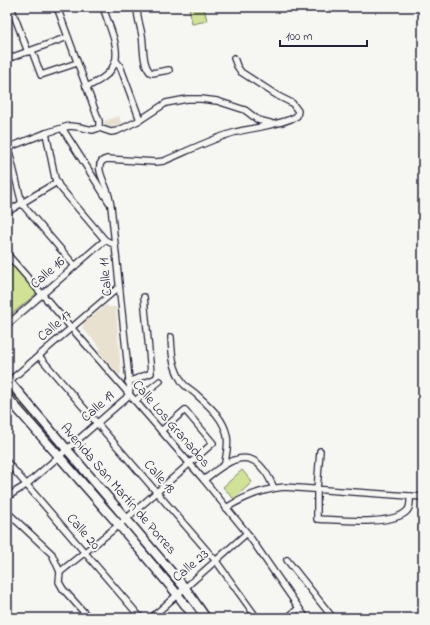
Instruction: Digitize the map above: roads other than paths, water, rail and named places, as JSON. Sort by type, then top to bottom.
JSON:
[{"type":"main road","name":"Avenida San Martín de Porres","points":[[8,381],[185,588],[206,618]]},
{"type":"main road","name":"Avenida San Martín de Porres","points":[[7,397],[119,525],[177,594],[195,618]]},
{"type":"street","points":[[57,7],[100,123],[99,128]]},
{"type":"street","points":[[86,87],[108,75],[113,69],[116,61],[117,52],[115,43],[102,7]]},
{"type":"street","points":[[137,7],[137,18],[148,70],[152,73],[169,70]]},
{"type":"street","points":[[10,8],[41,75],[77,63]]},
{"type":"street","points":[[7,59],[30,52],[68,37]]},
{"type":"street","points":[[75,266],[22,204],[7,146],[62,128],[74,126],[93,130],[99,128],[106,131],[117,131],[140,120],[166,103],[187,99],[217,101],[245,110],[258,120],[272,124],[295,117],[299,113],[298,109],[292,103],[278,96],[241,72],[234,58]]},
{"type":"street","points":[[116,61],[120,66],[140,120]]},
{"type":"street","name":"Calle 11","points":[[129,394],[111,206],[108,192],[100,171],[100,165],[103,160],[108,159],[156,162],[235,132],[272,124]]},
{"type":"street","points":[[62,128],[111,206]]},
{"type":"street","points":[[46,133],[56,182],[105,240],[115,245]]},
{"type":"street","points":[[7,212],[56,182]]},
{"type":"street","name":"Calle 16","points":[[7,325],[105,240]]},
{"type":"street","name":"Calle Los Granados","points":[[7,255],[204,480],[247,533],[306,618]]},
{"type":"street","name":"Calle 17","points":[[8,381],[119,287]]},
{"type":"street","points":[[128,382],[151,373],[144,297]]},
{"type":"street","points":[[171,337],[173,362],[183,384],[213,410],[225,428],[228,436],[228,443],[225,463]]},
{"type":"street","name":"Calle 18","points":[[39,356],[216,561],[257,618]]},
{"type":"street","points":[[135,401],[160,381]]},
{"type":"street","name":"Calle 19","points":[[7,497],[26,485],[98,423],[129,394]]},
{"type":"street","points":[[60,572],[86,553],[213,443],[185,410],[161,431]]},
{"type":"street","points":[[320,451],[317,490],[317,519],[376,521],[391,518],[408,510],[410,507],[410,496]]},
{"type":"street","points":[[204,480],[225,463],[237,459],[248,459],[256,462],[263,468],[274,488]]},
{"type":"street","name":"Calle 20","points":[[7,462],[141,618]]},
{"type":"street","points":[[226,508],[239,500],[261,491],[284,487],[423,497]]},
{"type":"street","points":[[7,512],[52,554],[60,572],[59,582],[63,589],[89,618]]},
{"type":"street","name":"Calle 23","points":[[151,618],[247,533]]},
{"type":"street","points":[[287,560],[333,618]]},
{"type":"street","points":[[287,618],[299,608]]}]
